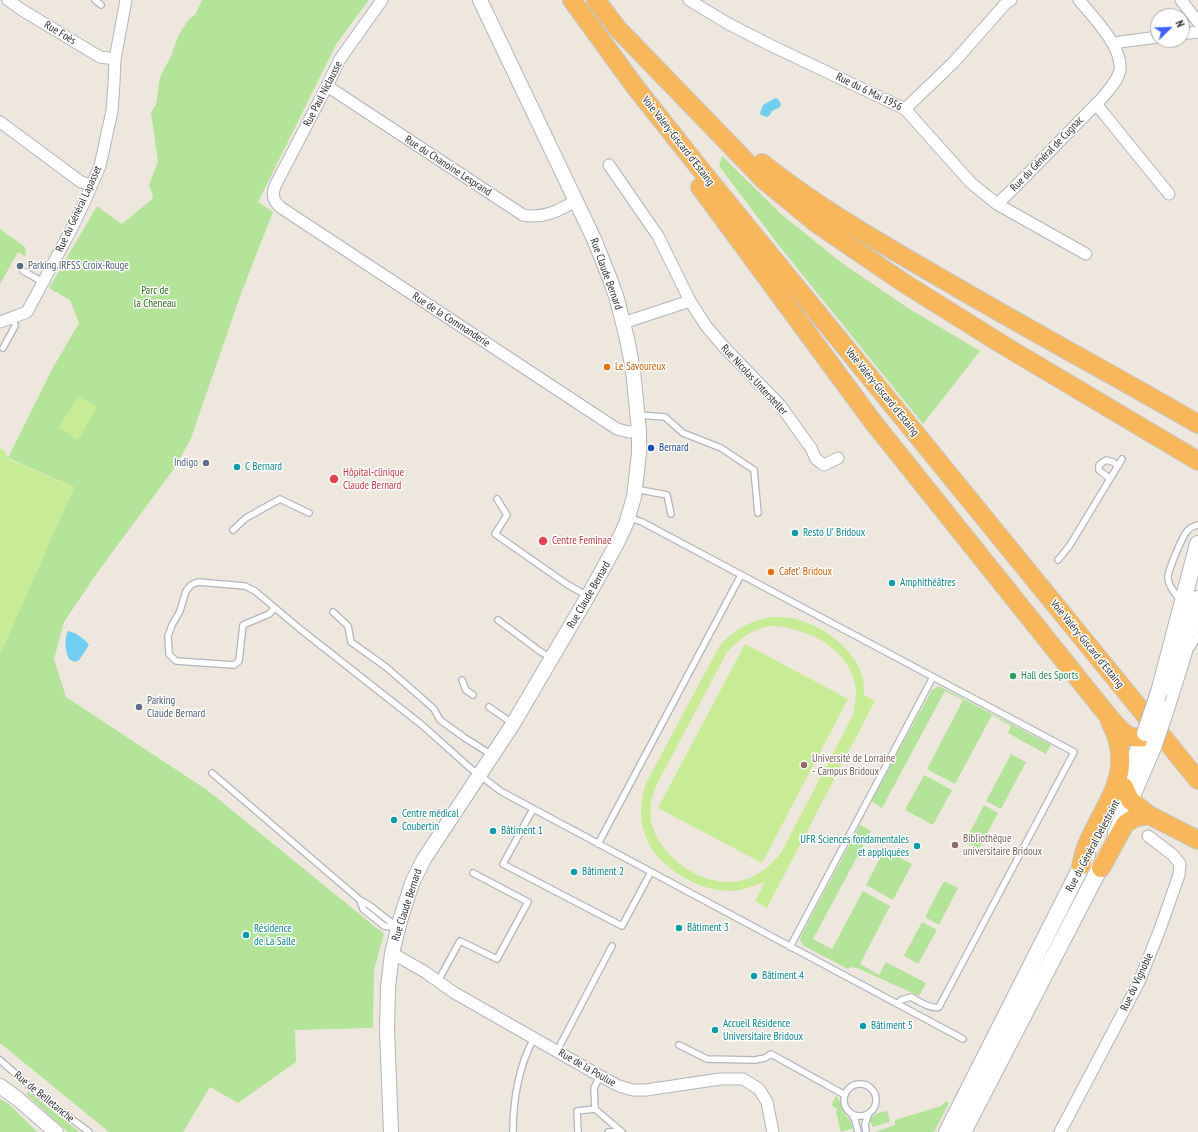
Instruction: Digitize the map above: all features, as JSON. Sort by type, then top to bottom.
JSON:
[{"type":"highway","name":"Voie Valéry-Giscard d'Estaing","points":[[572,0],[636,88],[714,187],[1198,780]]},
{"type":"highway","points":[[596,0],[618,29],[764,180],[816,223],[904,283],[1010,349],[1198,461]]},
{"type":"highway","points":[[636,88],[690,173],[872,422],[1122,732],[1127,736],[1150,738]]},
{"type":"highway","points":[[700,115],[780,177],[846,223],[974,298],[1198,424]]},
{"type":"highway","points":[[1081,866],[1086,846],[1117,784],[1120,770],[1118,743],[1114,730],[1105,712]]},
{"type":"highway","points":[[1127,794],[1149,815],[1198,840]]},
{"type":"highway","points":[[1101,868],[1125,824],[1134,818],[1149,815]]},
{"type":"main road","name":"Rue du Général Delestraint","points":[[1150,738],[1159,692],[1198,544]]},
{"type":"main road","name":"Rue du Général Delestraint","points":[[963,1132],[1101,868],[1127,794],[1150,738],[1166,709],[1198,599]]},
{"type":"main road","name":"Rue du Général Delestraint","points":[[947,1132],[1081,866],[1127,794]]},
{"type":"street","name":"Rue Foès","points":[[8,0],[100,57],[115,59]]},
{"type":"street","name":"Rue du Général Lapasset","points":[[0,322],[27,312],[71,230],[100,166],[109,125],[114,84],[115,59],[126,0]]},
{"type":"street","name":"Rue Paul Niclausse","points":[[273,193],[275,186],[340,59],[382,0]]},
{"type":"street","name":"Rue Claude Bernard","points":[[391,1132],[387,1030],[388,987],[392,953],[398,928],[418,869],[512,724],[610,559],[628,517],[635,489],[639,453],[638,415],[633,370],[623,323],[610,279],[594,239],[480,0]]},
{"type":"street","name":"Rue du 6 Mai 1956","points":[[689,0],[727,23],[770,45],[906,109],[971,183],[997,204],[1086,254]]},
{"type":"street","name":"Rue du Général de Cugnac","points":[[997,204],[1096,104],[1114,82],[1120,70],[1118,55],[1114,44],[1079,0]]},
{"type":"street","points":[[1181,0],[1197,18]]},
{"type":"street","points":[[906,109],[954,62],[1007,1]]},
{"type":"street","points":[[1114,44],[1150,38]]},
{"type":"street","name":"Rue du Chanoine Lesprand","points":[[327,86],[523,215],[532,217],[541,216],[575,201]]},
{"type":"street","points":[[1096,104],[1169,194]]},
{"type":"street","points":[[0,122],[81,182],[92,185]]},
{"type":"street","name":"Rue Nicolas Untersteller","points":[[609,165],[658,236],[690,301],[706,326],[724,347],[780,405],[811,448],[816,459],[824,465],[838,458]]},
{"type":"street","name":"Rue de la Commanderie","points":[[273,193],[274,201],[280,207],[617,429],[629,432],[639,431]]},
{"type":"street","points":[[623,323],[690,301]]},
{"type":"street","name":"Rue du Vignoble","points":[[1060,1132],[1139,982],[1179,875],[1180,864],[1173,856],[1148,836]]},
{"type":"street","name":"Rue de la Poulue","points":[[392,953],[424,972],[453,992],[619,1086],[633,1090],[646,1090],[720,1079],[743,1079],[759,1089],[767,1102],[773,1132]]},
{"type":"street","name":"Rue de Belletanche","points":[[0,1086],[18,1099],[56,1132]]},
{"type":"lane","points":[[95,0],[101,5]]},
{"type":"lane","points":[[23,271],[43,282]]},
{"type":"lane","points":[[3,348],[15,326],[13,317]]},
{"type":"lane","points":[[638,415],[665,417],[683,433],[721,448],[754,470],[758,513]]},
{"type":"lane","points":[[1058,560],[1070,545],[1122,459]]},
{"type":"lane","points":[[1110,479],[1099,470],[1099,465],[1106,460],[1113,462],[1118,466]]},
{"type":"lane","points":[[635,489],[667,495],[671,514]]},
{"type":"lane","points":[[233,530],[246,518],[280,499],[309,512]]},
{"type":"lane","points":[[497,499],[507,515],[495,534],[568,585],[588,596]]},
{"type":"lane","points":[[628,517],[642,522],[1074,752],[939,1008],[931,1008],[911,997],[901,1000],[898,1004]]},
{"type":"lane","points":[[1182,605],[1178,596],[1169,585],[1169,571],[1186,533],[1190,528],[1198,525]]},
{"type":"lane","points":[[598,844],[741,575]]},
{"type":"lane","points":[[275,608],[269,614],[243,625],[239,661],[234,665],[176,661],[169,654],[168,636],[180,611],[186,591],[191,585],[198,582],[245,586],[255,591],[422,725],[470,768],[502,792],[963,1039]]},
{"type":"lane","points":[[333,612],[348,626],[351,642],[386,667],[416,693],[434,710],[440,720],[492,755]]},
{"type":"lane","points":[[498,620],[552,659]]},
{"type":"lane","points":[[1177,675],[1198,636]]},
{"type":"lane","points":[[790,947],[933,677]]},
{"type":"lane","points":[[462,680],[466,690],[473,695]]},
{"type":"lane","points":[[489,707],[512,724]]},
{"type":"lane","points":[[212,773],[360,900],[363,909],[384,926],[398,928]]},
{"type":"lane","points":[[533,809],[504,864],[622,926],[651,872]]},
{"type":"lane","points":[[438,981],[460,941],[497,959],[528,902],[473,873]]},
{"type":"lane","points":[[557,1051],[612,946]]},
{"type":"lane","points":[[513,1132],[516,1096],[525,1056],[534,1038]]},
{"type":"lane","points":[[679,1045],[706,1059],[755,1060],[765,1058],[771,1054],[845,1095]]},
{"type":"lane","name":"Rue de Belletanche","points":[[0,1060],[36,1092],[89,1132]]},
{"type":"lane","points":[[595,1109],[594,1088],[600,1076]]},
{"type":"lane","points":[[858,1132],[851,1113],[845,1105],[845,1095],[847,1090],[855,1084],[870,1087],[876,1101],[875,1106],[869,1113],[865,1124],[866,1132]]},
{"type":"lane","points":[[578,1132],[577,1111],[595,1109],[622,1131]]},
{"type":"lane","points":[[851,1113],[860,1116],[869,1113]]},
{"type":"lane","points":[[608,1132],[622,1131]]},
{"type":"green space","name":"Parc de la Cheneau","points":[[202,0],[369,0],[337,43],[258,202],[273,212],[242,291],[191,438],[176,466],[97,573],[64,622],[54,659],[66,697],[207,790],[384,934],[374,970],[373,1028],[295,1030],[296,1062],[238,1103],[210,1087],[183,1132],[109,1132],[0,1043],[0,654],[74,487],[8,458],[52,369],[79,323],[70,300],[49,288],[97,206],[122,224],[152,199],[153,195],[149,185],[158,161],[151,113],[156,104],[160,77],[171,56],[179,34],[189,19],[195,15]]},
{"type":"green space","points":[[722,156],[781,214],[842,263],[908,308],[980,351],[923,424],[780,247],[719,166]]},
{"type":"green space","points":[[0,229],[25,247],[26,257],[18,252],[0,284]]},
{"type":"green space","points":[[78,396],[97,407],[78,440],[59,428]]},
{"type":"green space","points":[[0,448],[5,451],[8,459],[74,487],[0,654]]},
{"type":"green space","points":[[788,617],[796,619],[809,623],[833,637],[844,646],[853,657],[859,668],[863,681],[864,695],[875,701],[767,908],[755,901],[765,882],[738,890],[729,891],[716,889],[691,882],[668,867],[651,847],[645,836],[641,811],[642,797],[646,783],[720,645],[738,629],[765,618]],"holes":[[[764,627],[785,627],[800,631],[827,644],[848,665],[854,678],[856,693],[853,715],[781,853],[769,865],[750,878],[730,882],[716,881],[703,877],[690,870],[667,852],[659,840],[651,823],[651,807],[654,791],[726,654],[741,639],[751,632]]]},
{"type":"green space","points":[[745,644],[848,699],[762,863],[658,808]]},
{"type":"green space","points":[[939,686],[1051,745],[1046,754],[1008,733],[1011,726],[992,715],[955,784],[927,769],[963,700],[945,691],[882,808],[871,801],[932,690]]},
{"type":"green space","points":[[1011,754],[1026,762],[1001,809],[986,801]]},
{"type":"green space","points":[[924,775],[952,790],[933,825],[905,810]]},
{"type":"green space","points":[[984,805],[998,813],[979,849],[965,842]]},
{"type":"green space","points":[[860,825],[871,831],[813,939],[832,949],[863,891],[890,906],[860,964],[879,975],[886,962],[926,983],[919,996],[857,968],[852,967],[848,969],[804,946],[800,940]]},
{"type":"green space","points":[[884,850],[912,864],[893,900],[866,885]]},
{"type":"green space","points":[[944,881],[958,888],[939,925],[925,917]]},
{"type":"green space","points":[[922,922],[937,930],[918,964],[904,956]]},
{"type":"green space","points":[[28,1092],[80,1132],[68,1132],[26,1094]]},
{"type":"green space","points":[[836,1096],[854,1128],[841,1132],[836,1112],[837,1109],[831,1105]]},
{"type":"green space","points":[[0,1099],[9,1104],[37,1132],[0,1132]]},
{"type":"green space","points":[[946,1101],[949,1103],[934,1132],[875,1132],[895,1125],[895,1120],[941,1106]]},
{"type":"green space","points":[[887,1111],[890,1120],[889,1122],[873,1127],[871,1123],[869,1123],[875,1114]]},
{"type":"water","points":[[775,98],[778,99],[781,104],[780,107],[772,111],[767,117],[761,115],[760,113],[763,105]]},
{"type":"water","points":[[68,631],[80,636],[89,645],[79,660],[75,662],[69,659],[67,652],[66,641]]},
{"type":"place","name":"Parking IRFSS Croix-Rouge","points":[[20,266]]},
{"type":"place","name":"Le Savoureux","points":[[607,367]]},
{"type":"place","name":"Bernard","points":[[651,448]]},
{"type":"place","name":"Indigo","points":[[206,463]]},
{"type":"place","name":"C Bernard","points":[[237,467]]},
{"type":"place","name":"Hôpital-clinique Claude Bernard","points":[[334,479]]},
{"type":"place","name":"Resto U’ Bridoux","points":[[795,533]]},
{"type":"place","name":"Centre Feminae","points":[[543,541]]},
{"type":"place","name":"Cafet’ Bridoux","points":[[771,572]]},
{"type":"place","name":"Amphithéâtres","points":[[892,583]]},
{"type":"place","name":"Hall des Sports","points":[[1013,676]]},
{"type":"place","name":"Parking Claude Bernard","points":[[139,707]]},
{"type":"place","name":"Université de Lorraine - Campus Bridoux","points":[[804,765]]},
{"type":"place","name":"Centre médical Coubertin","points":[[394,820]]},
{"type":"place","name":"Bâtiment 1","points":[[493,831]]},
{"type":"place","name":"Bibliothèque universitaire Bridoux","points":[[955,845]]},
{"type":"place","name":"UFR Sciences fondamentales et appliquées","points":[[917,846]]},
{"type":"place","name":"Bâtiment 2","points":[[574,872]]},
{"type":"place","name":"Bâtiment 3","points":[[679,928]]},
{"type":"place","name":"Résidence de La Salle","points":[[246,935]]},
{"type":"place","name":"Bâtiment 4","points":[[754,976]]},
{"type":"place","name":"Bâtiment 5","points":[[863,1026]]},
{"type":"place","name":"Accueil Résidence Universitaire Bridoux","points":[[715,1030]]}]
